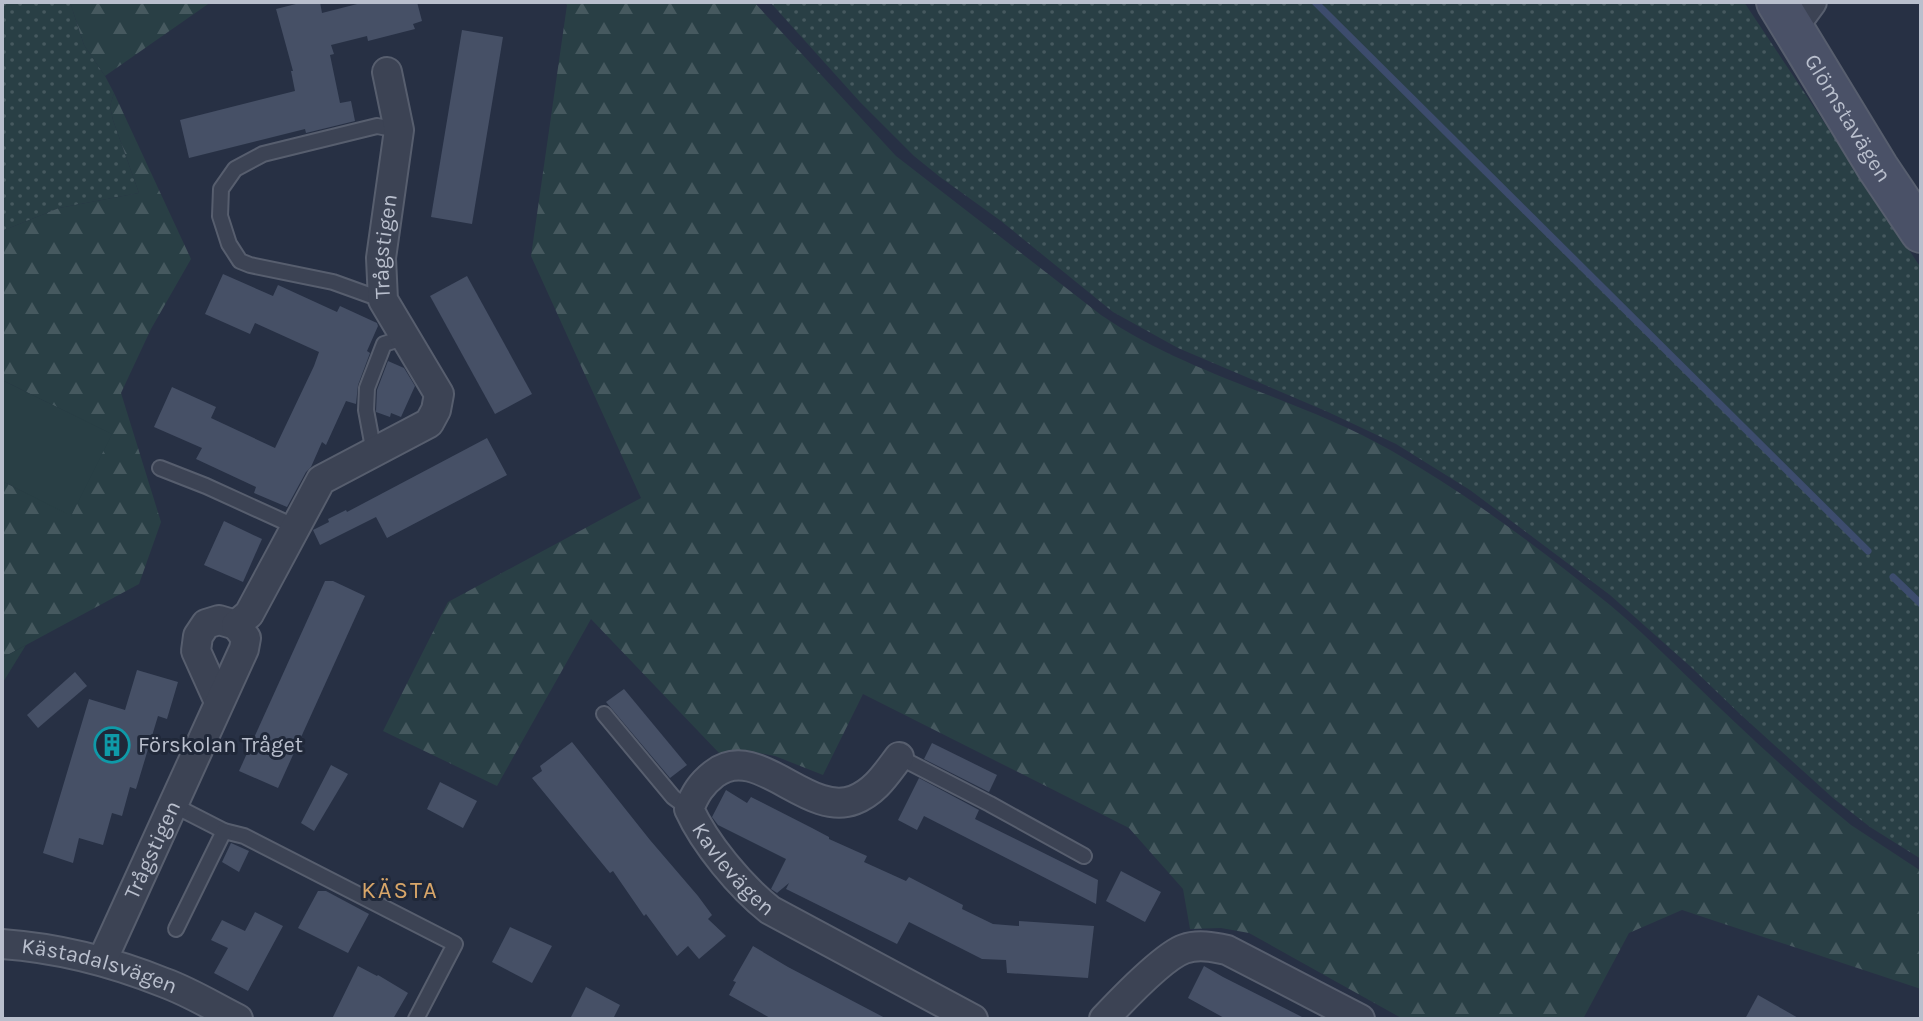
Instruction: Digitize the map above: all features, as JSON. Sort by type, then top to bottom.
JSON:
[{"type":"main road","name":"Glömstavägen","points":[[1794,11],[1878,168],[1921,232]]},
{"type":"street","name":"Trågstigen","points":[[102,961],[244,649],[246,638],[236,625],[249,614],[321,480],[429,423],[436,410],[439,394],[383,300],[381,258],[399,130],[387,72]]},
{"type":"street","points":[[219,702],[196,651],[198,636],[206,624],[219,620],[236,625]]},
{"type":"street","name":"Kavlevägen","points":[[899,757],[874,789],[853,801],[837,803],[815,798],[752,766],[732,766],[719,770],[708,779],[695,793],[689,809],[699,829],[752,896],[770,910],[973,1019]]},
{"type":"street","name":"Kästadalsvägen","points":[[2,944],[29,946],[102,961],[168,983],[238,1019]]},
{"type":"street","points":[[1104,1019],[1170,958],[1184,949],[1205,946],[1227,950],[1360,1019]]},
{"type":"lane","points":[[383,300],[333,282],[240,261],[229,244],[220,216],[221,189],[235,169],[263,154],[377,126],[399,130]]},
{"type":"lane","points":[[374,453],[366,410],[367,388],[384,344],[406,337]]},
{"type":"lane","points":[[160,468],[296,527]]},
{"type":"lane","points":[[604,714],[673,797],[689,809]]},
{"type":"lane","points":[[899,757],[1084,856]]},
{"type":"lane","points":[[172,807],[224,831],[244,836],[455,944],[416,1019]]},
{"type":"lane","points":[[176,929],[224,831]]},
{"type":"green space","points":[[2,2],[70,2],[84,45],[114,93],[110,106],[113,120],[139,193],[59,208],[2,231]]},
{"type":"green space","points":[[70,2],[211,2],[105,76],[84,45]]},
{"type":"green space","points":[[564,2],[754,2],[896,156],[1101,315],[1171,355],[1356,432],[1421,468],[1504,524],[1621,614],[1769,754],[1851,825],[1921,871],[1921,989],[1682,910],[1629,933],[1583,1019],[1403,1019],[1249,933],[1221,928],[1190,929],[1183,889],[1129,828],[863,694],[823,775],[775,756],[749,751],[720,754],[591,619],[497,786],[383,731],[448,602],[641,498],[531,256],[567,5]]},
{"type":"green space","points":[[770,2],[1744,2],[1921,268],[1921,859],[1870,827],[1833,798],[1610,595],[1470,490],[1396,444],[1178,348],[1113,312],[1001,221],[914,156],[860,102]]},
{"type":"green space","points":[[114,93],[191,259],[151,329],[121,393],[161,522],[139,584],[2,658],[2,481],[71,515],[111,434],[2,380],[2,231],[59,208],[139,193],[113,120],[110,106]]},
{"type":"green space","points":[[2,380],[112,434],[71,516],[2,481]]},
{"type":"green space","points":[[26,645],[2,684],[2,658]]},
{"type":"building","points":[[304,2],[320,2],[322,13],[365,2],[417,2],[422,21],[413,24],[415,29],[368,41],[367,36],[331,45],[334,54],[330,55],[340,103],[351,101],[355,121],[306,133],[305,129],[189,158],[180,120],[295,91],[293,71],[276,9]]},
{"type":"building","points":[[462,30],[503,37],[472,224],[431,217]]},
{"type":"building","points":[[223,274],[273,296],[278,285],[337,312],[340,306],[378,326],[367,351],[370,353],[358,385],[356,404],[346,401],[326,445],[322,442],[287,507],[254,493],[256,487],[196,459],[202,448],[154,427],[172,387],[216,407],[211,418],[275,448],[314,366],[319,352],[255,323],[250,334],[205,314]]},
{"type":"building","points":[[467,276],[532,394],[495,414],[430,296]]},
{"type":"building","points":[[388,361],[404,368],[415,386],[401,417],[376,412],[377,390]]},
{"type":"building","points":[[487,438],[507,475],[387,538],[376,517],[320,545],[313,530],[329,522],[328,519]]},
{"type":"building","points":[[224,521],[262,539],[243,582],[204,565]]},
{"type":"building","points":[[325,581],[333,581],[365,596],[278,788],[239,771]]},
{"type":"building","name":"Förskolan Tråget","points":[[137,670],[178,682],[167,719],[158,716],[136,789],[130,787],[122,816],[112,813],[103,845],[79,838],[73,863],[43,853],[89,699],[125,710]]},
{"type":"building","points":[[75,672],[87,686],[38,728],[27,715]]},
{"type":"building","points":[[624,689],[687,765],[670,778],[606,702]]},
{"type":"building","points":[[572,742],[698,896],[712,915],[708,919],[726,936],[699,959],[688,946],[677,956],[613,871],[610,873],[532,778],[542,771],[540,766]]},
{"type":"building","points":[[932,743],[997,775],[989,792],[924,759]]},
{"type":"building","points":[[331,765],[348,774],[314,831],[301,823]]},
{"type":"building","points":[[919,778],[979,810],[975,819],[1098,880],[1096,904],[924,816],[917,830],[898,820]]},
{"type":"building","points":[[440,782],[477,801],[463,828],[427,809]]},
{"type":"building","points":[[726,790],[747,803],[751,797],[867,856],[864,862],[906,881],[909,877],[993,924],[1019,926],[1019,921],[1094,926],[1088,978],[1007,973],[1006,960],[982,959],[909,922],[897,944],[786,889],[789,883],[777,893],[771,889],[786,859],[718,825],[712,817]]},
{"type":"building","points":[[231,843],[249,851],[239,872],[222,862]]},
{"type":"building","points":[[1121,871],[1161,892],[1145,922],[1106,901]]},
{"type":"building","points":[[318,891],[326,891],[369,914],[348,953],[298,928]]},
{"type":"building","points":[[255,912],[283,926],[248,991],[214,973],[228,948],[211,940],[222,920],[245,931]]},
{"type":"building","points":[[510,927],[552,946],[532,983],[492,962]]},
{"type":"building","points":[[753,946],[887,1019],[772,1019],[729,995],[736,982],[733,981]]},
{"type":"building","points":[[358,966],[408,993],[393,1019],[332,1019]]},
{"type":"building","points":[[1204,966],[1306,1019],[1226,1019],[1188,998]]},
{"type":"building","points":[[586,987],[620,1005],[613,1019],[570,1019]]},
{"type":"building","points":[[1758,995],[1800,1019],[1745,1019]]},
{"type":"waterway","points":[[1315,2],[1868,551]]},
{"type":"waterway","points":[[1893,577],[1921,604]]},
{"type":"place","name":"Förskolan Tråget","points":[[112,745]]},
{"type":"district","name":"KÄSTA","points":[[400,890]]}]
